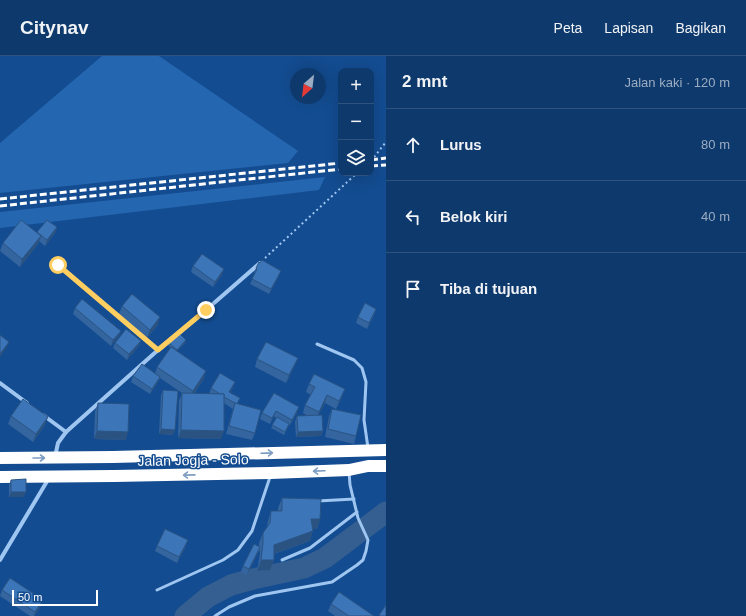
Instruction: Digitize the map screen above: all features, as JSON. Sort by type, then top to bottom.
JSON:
[{"type":"highway","name":"Jalan Jogja - Solo","points":[[0,458],[113,457],[386,450]]},
{"type":"highway","points":[[113,457],[114,476]]},
{"type":"highway","name":"Jalan Jogja - Solo","points":[[0,477],[271,473],[349,470],[368,466],[386,466]]},
{"type":"street","points":[[55,458],[58,443],[66,432],[260,262]]},
{"type":"street","points":[[0,383],[32,407]]},
{"type":"street","points":[[38,411],[66,432]]},
{"type":"street","points":[[0,560],[50,476]]},
{"type":"lane","points":[[58,265],[158,350]]},
{"type":"lane","points":[[317,344],[354,360],[362,368],[366,382],[364,420],[368,451]]},
{"type":"lane","points":[[215,616],[229,607],[255,596],[332,582],[363,560],[368,540],[358,518],[350,485],[349,470]]},
{"type":"lane","points":[[157,590],[223,560],[238,550],[252,531],[271,473]]},
{"type":"lane","points":[[316,501],[354,499]]},
{"type":"lane","points":[[282,560],[310,548],[357,512]]},
{"type":"path","points":[[374,157],[386,142]]},
{"type":"path","points":[[260,262],[354,176]]},
{"type":"shaded area","points":[[102,56],[159,56],[298,151],[288,163],[0,193],[0,143]]},
{"type":"shaded area","points":[[325,177],[319,190],[0,228],[0,212]]},
{"type":"building","points":[[21,220],[41,236],[22,259],[3,243]]},
{"type":"building","points":[[47,220],[57,227],[47,240],[37,232]]},
{"type":"building","points":[[202,254],[224,269],[215,282],[193,266]]},
{"type":"building","points":[[262,260],[281,271],[271,289],[252,279],[259,262],[260,263]]},
{"type":"building","points":[[132,294],[160,317],[150,330],[122,306]]},
{"type":"building","points":[[82,299],[121,331],[113,340],[75,308]]},
{"type":"building","points":[[365,303],[376,309],[369,323],[358,317]]},
{"type":"building","points":[[126,329],[141,341],[129,354],[115,343]]},
{"type":"building","points":[[179,333],[186,340],[177,350],[169,343]]},
{"type":"building","points":[[0,335],[9,342],[0,354]]},
{"type":"building","points":[[266,342],[298,358],[289,375],[257,359]]},
{"type":"building","points":[[171,347],[206,371],[193,391],[157,367]]},
{"type":"building","points":[[142,364],[160,377],[152,389],[133,376]]},
{"type":"building","points":[[220,373],[235,382],[229,392],[240,398],[237,404],[224,397],[224,394],[220,394],[211,388]]},
{"type":"building","points":[[314,374],[345,389],[339,401],[327,395],[319,412],[305,405],[315,387],[309,384]]},
{"type":"building","points":[[163,390],[178,391],[175,430],[161,429]]},
{"type":"building","points":[[182,393],[224,394],[224,431],[181,430]]},
{"type":"building","points":[[274,393],[299,407],[292,420],[276,411],[272,418],[262,413]]},
{"type":"building","points":[[23,399],[48,417],[36,434],[11,416]]},
{"type":"building","points":[[98,403],[129,404],[128,432],[97,431]]},
{"type":"building","points":[[235,403],[261,410],[255,433],[229,426]]},
{"type":"building","points":[[332,409],[361,415],[356,436],[328,429]]},
{"type":"building","points":[[322,415],[323,431],[298,432],[297,416]]},
{"type":"building","points":[[277,417],[289,424],[285,432],[272,425]]},
{"type":"building","points":[[26,479],[26,492],[11,492],[11,480]]},
{"type":"building","points":[[282,498],[321,499],[320,519],[311,519],[313,531],[274,545],[274,560],[261,560],[263,533],[270,523],[271,511],[282,511]]},
{"type":"building","points":[[165,529],[188,540],[179,557],[157,546]]},
{"type":"building","points":[[254,544],[260,547],[249,569],[243,566]]},
{"type":"building","points":[[10,578],[43,600],[35,612],[2,590]]},
{"type":"building","points":[[339,592],[374,616],[349,616],[331,604]]},
{"type":"building","points":[[386,605],[386,616],[380,616],[379,615]]},
{"type":"waterway","points":[[185,616],[208,597],[231,585],[304,568],[325,558],[386,512]]},
{"type":"railway","points":[[374,160],[386,158]]},
{"type":"railway","points":[[0,199],[338,163]]},
{"type":"railway","points":[[374,166],[386,165]]},
{"type":"railway","points":[[0,206],[338,169]]},
{"type":"route","points":[[58,265],[158,350],[206,310]]}]
